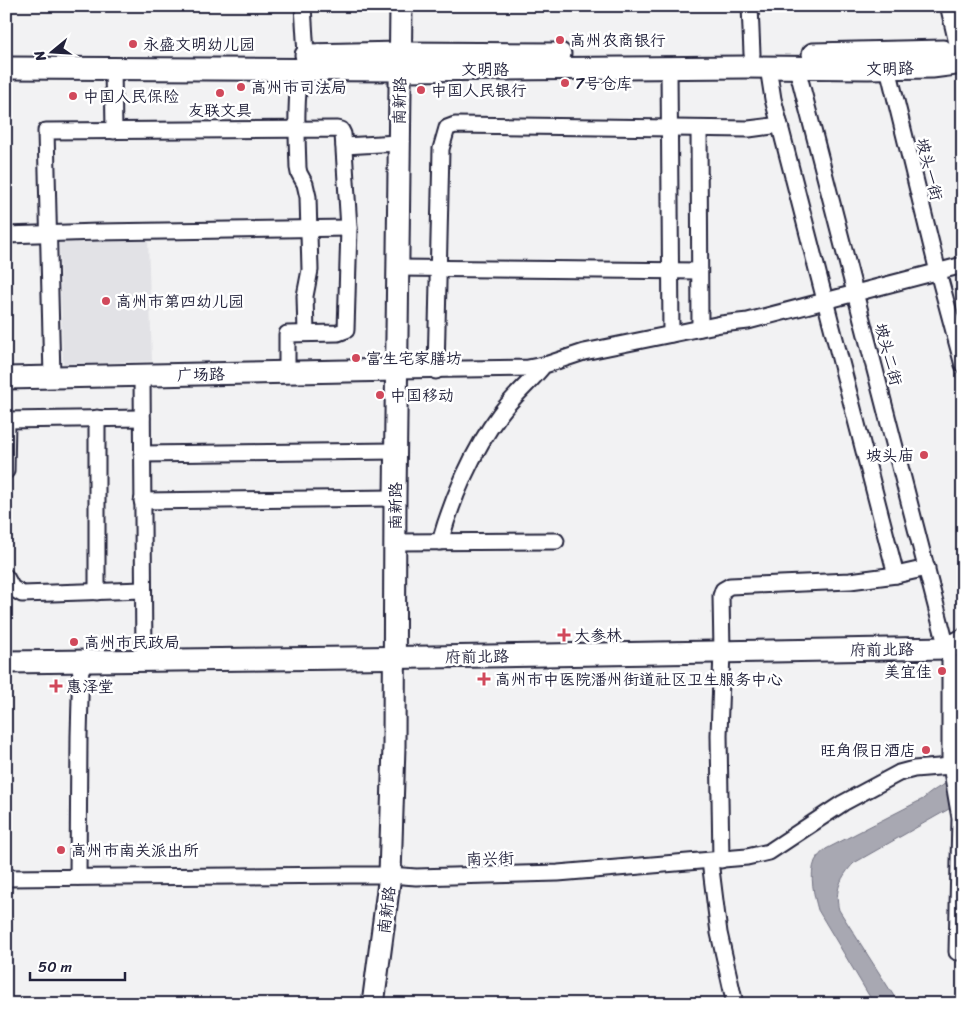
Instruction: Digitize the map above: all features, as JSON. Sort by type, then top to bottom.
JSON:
[{"type":"main road","name":"南新路","points":[[373,1004],[390,875],[401,6]]},
{"type":"main road","points":[[952,6],[963,49]]},
{"type":"main road","name":"文明路","points":[[400,61],[669,68],[963,49]]},
{"type":"main road","name":"文明路","points":[[6,55],[202,57],[303,62]]},
{"type":"main road","name":"文明路","points":[[6,68],[113,68],[400,61],[760,61],[797,68],[888,68],[963,63]]},
{"type":"main road","name":"广场路","points":[[6,378],[396,370]]},
{"type":"main road","name":"府前北路","points":[[6,662],[958,648]]},
{"type":"street","points":[[303,6],[303,62],[298,83],[297,130],[299,174],[305,184],[308,197],[310,270],[305,296],[306,333]]},
{"type":"street","points":[[750,6],[760,61],[780,125],[896,574]]},
{"type":"street","points":[[113,68],[114,132]]},
{"type":"street","points":[[669,68],[671,334]]},
{"type":"street","name":"坡头二街","points":[[797,68],[927,568],[958,648],[951,667],[949,700],[950,766],[960,818],[957,952]]},
{"type":"street","name":"坡头一街","points":[[888,68],[963,365]]},
{"type":"street","points":[[436,370],[442,149],[446,128],[455,125],[748,129],[780,125]]},
{"type":"street","points":[[699,128],[700,328]]},
{"type":"street","points":[[52,377],[46,131],[337,129],[342,132],[344,146],[349,228],[346,330],[338,333],[287,334],[288,373]]},
{"type":"street","points":[[344,146],[398,142]]},
{"type":"street","points":[[6,235],[349,228]]},
{"type":"street","points":[[396,370],[512,370],[544,365],[584,352],[700,328],[748,321],[963,265]]},
{"type":"street","points":[[398,268],[700,271]]},
{"type":"street","points":[[440,542],[447,516],[457,492],[486,436],[501,413],[544,365]]},
{"type":"street","points":[[142,376],[144,660]]},
{"type":"street","points":[[97,418],[97,592]]},
{"type":"street","points":[[6,471],[7,420],[142,418]]},
{"type":"street","points":[[142,454],[395,451]]},
{"type":"street","points":[[142,501],[394,498]]},
{"type":"street","points":[[395,542],[556,541]]},
{"type":"street","points":[[735,1004],[719,933],[716,860],[722,651],[721,596],[726,588],[828,583],[927,568]]},
{"type":"street","points":[[6,577],[12,588],[22,594],[143,590]]},
{"type":"street","points":[[78,877],[79,736],[82,660]]},
{"type":"street","name":"南兴街","points":[[6,878],[390,875],[416,878],[558,873],[753,856],[769,852],[844,803],[900,773],[914,769],[950,766]]},
{"type":"shaded area","name":"高州市第四幼儿园","points":[[148,238],[152,361],[63,364],[59,240]]},
{"type":"shaded area","points":[[963,777],[963,801],[854,863],[845,873],[840,884],[837,896],[839,910],[899,1004],[874,1004],[818,910],[812,879],[815,861],[826,849],[923,799],[942,786]]},
{"type":"place","name":"高州农商银行","points":[[560,40]]},
{"type":"place","name":"永盛文明幼儿园","points":[[133,44]]},
{"type":"place","name":"7号仓库","points":[[565,83]]},
{"type":"place","name":"高州市司法局","points":[[241,87]]},
{"type":"place","name":"中国人民银行","points":[[421,90]]},
{"type":"place","name":"友联文具","points":[[220,93]]},
{"type":"place","name":"中国人民保险","points":[[73,96]]},
{"type":"place","name":"高州市第四幼儿园","points":[[106,301]]},
{"type":"place","name":"富生宅家膳坊","points":[[356,358]]},
{"type":"place","name":"中国移动","points":[[380,395]]},
{"type":"place","name":"坡头庙","points":[[924,455]]},
{"type":"place","name":"大参林","points":[[564,635]]},
{"type":"place","name":"高州市民政局","points":[[74,642]]},
{"type":"place","name":"美宜佳","points":[[942,671]]},
{"type":"place","name":"高州市中医院潘州街道社区卫生服务中心","points":[[484,679]]},
{"type":"place","name":"惠泽堂","points":[[56,686]]},
{"type":"place","name":"旺角假日酒店","points":[[926,750]]},
{"type":"place","name":"高州市南关派出所","points":[[61,850]]}]
